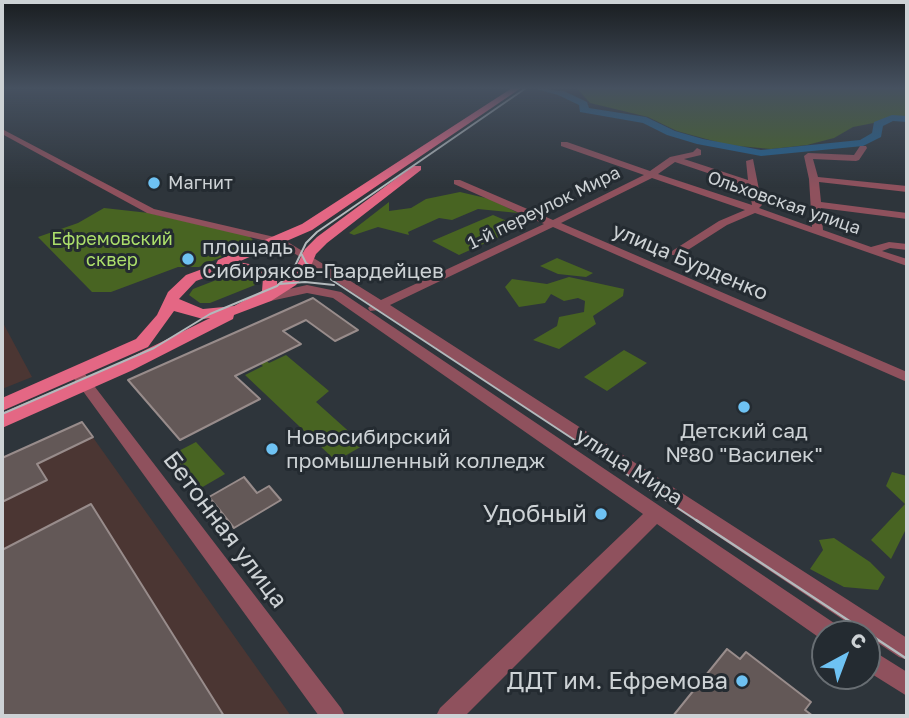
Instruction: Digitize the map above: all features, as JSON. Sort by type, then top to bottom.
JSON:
[{"type":"main road","points":[[245,253],[279,241],[318,219],[466,122]]},
{"type":"main road","points":[[2,421],[82,379],[261,300],[288,285],[300,273],[310,252],[327,236],[412,171],[484,122]]},
{"type":"main road","points":[[2,405],[82,379],[142,342],[157,327],[180,286],[255,247],[259,240],[253,235]]},
{"type":"main road","points":[[208,271],[224,266],[245,266],[261,270],[270,277],[272,288],[261,300]]},
{"type":"main road","points":[[171,301],[181,308],[203,314],[238,310]]},
{"type":"street","name":"улица Мира","points":[[2,131],[150,211],[279,241],[308,257],[907,650]]},
{"type":"street","name":"Ольховская улица","points":[[564,144],[907,263]]},
{"type":"street","points":[[818,233],[814,179],[808,156],[856,158],[863,148]]},
{"type":"street","name":"1-й переулок Мира","points":[[363,313],[650,175],[673,159],[691,157],[698,153],[697,150]]},
{"type":"street","points":[[673,159],[754,185]]},
{"type":"street","points":[[677,253],[723,223],[752,211],[757,205],[750,161]]},
{"type":"street","points":[[814,179],[907,189]]},
{"type":"street","name":"улица Бурденко","points":[[457,182],[907,377]]},
{"type":"street","points":[[816,204],[907,216]]},
{"type":"street","points":[[870,251],[889,245],[907,247]]},
{"type":"street","points":[[261,300],[288,292],[315,290],[337,295],[363,313]]},
{"type":"street","name":"улица Мира","points":[[363,313],[812,620]]},
{"type":"street","name":"Бетонная улица","points":[[82,379],[333,716]]},
{"type":"street","points":[[448,716],[656,513]]},
{"type":"street","points":[[881,667],[907,685]]},
{"type":"shaded area","points":[[2,321],[32,377],[2,389]]},
{"type":"shaded area","points":[[82,422],[291,716],[2,716],[2,458]]},
{"type":"green space","points":[[657,122],[881,122],[853,127],[834,138],[807,145],[771,149],[728,145],[677,131]]},
{"type":"green space","points":[[460,192],[490,199],[518,213],[478,209],[452,220],[439,218],[408,232],[409,235],[378,227],[354,235],[349,233],[389,202],[389,211],[411,208],[426,199]]},
{"type":"green space","name":"Ефремовский сквер","points":[[104,208],[149,213],[249,236],[255,242],[199,267],[178,267],[111,292],[92,292],[38,237],[78,223]]},
{"type":"green space","points":[[493,215],[521,227],[459,255],[432,241]]},
{"type":"green space","points":[[557,258],[593,273],[586,277],[558,274],[540,266]]},
{"type":"green space","points":[[237,272],[245,272],[257,280],[255,285],[210,303],[200,303],[189,295],[193,289]]},
{"type":"green space","points":[[569,277],[624,289],[623,296],[593,316],[596,324],[559,349],[533,340],[557,326],[559,317],[584,312],[585,301],[578,298],[564,301],[551,294],[545,303],[519,307],[505,287],[512,279],[547,284]]},
{"type":"green space","points":[[253,349],[269,363],[286,355],[329,391],[316,402],[364,445],[336,461],[245,375],[263,366],[247,351]]},
{"type":"green space","points":[[624,350],[647,363],[607,391],[584,377]]},
{"type":"green space","points":[[196,442],[225,474],[194,492],[165,458]]},
{"type":"green space","points":[[892,472],[907,476],[907,527],[891,559],[871,540],[905,504],[886,486]]},
{"type":"green space","points":[[834,538],[870,562],[885,577],[878,590],[844,587],[810,569],[823,550],[819,540]]},
{"type":"building","points":[[313,298],[358,330],[335,341],[306,320],[283,331],[301,344],[235,376],[260,399],[180,440],[128,380]]},
{"type":"building","points":[[82,422],[93,437],[37,464],[47,480],[2,502],[2,458]]},
{"type":"building","points":[[244,477],[257,493],[269,486],[281,500],[234,528],[209,497]]},
{"type":"building","points":[[91,504],[224,716],[2,716],[2,550]]},
{"type":"building","name":"ДДТ им. Ефремова","points":[[727,649],[740,659],[746,652],[811,702],[805,710],[813,716],[673,716]]},
{"type":"waterway","points":[[649,122],[671,133],[701,142],[761,153],[863,143],[877,135],[878,124],[884,122]]},
{"type":"tram line","points":[[301,253],[306,243],[317,232],[477,122]]},
{"type":"tram line","points":[[279,284],[292,272],[301,253]]},
{"type":"tram line","points":[[301,253],[306,263],[699,522]]},
{"type":"tram line","points":[[279,284],[305,282],[334,285]]},
{"type":"tram line","points":[[2,414],[154,348],[210,314],[279,284]]},
{"type":"tram line","points":[[696,520],[907,659]]},
{"type":"place","name":"Магнит","points":[[154,183]]},
{"type":"place","name":"площадь Сибиряков-Гвардейцев","points":[[188,259]]},
{"type":"place","name":"Детский сад №80 \"Василек\"","points":[[744,407]]},
{"type":"place","name":"Новосибирский промышленный колледж","points":[[272,449]]},
{"type":"place","name":"Удобный","points":[[601,514]]},
{"type":"place","name":"ДДТ им. Ефремова","points":[[742,681]]}]
